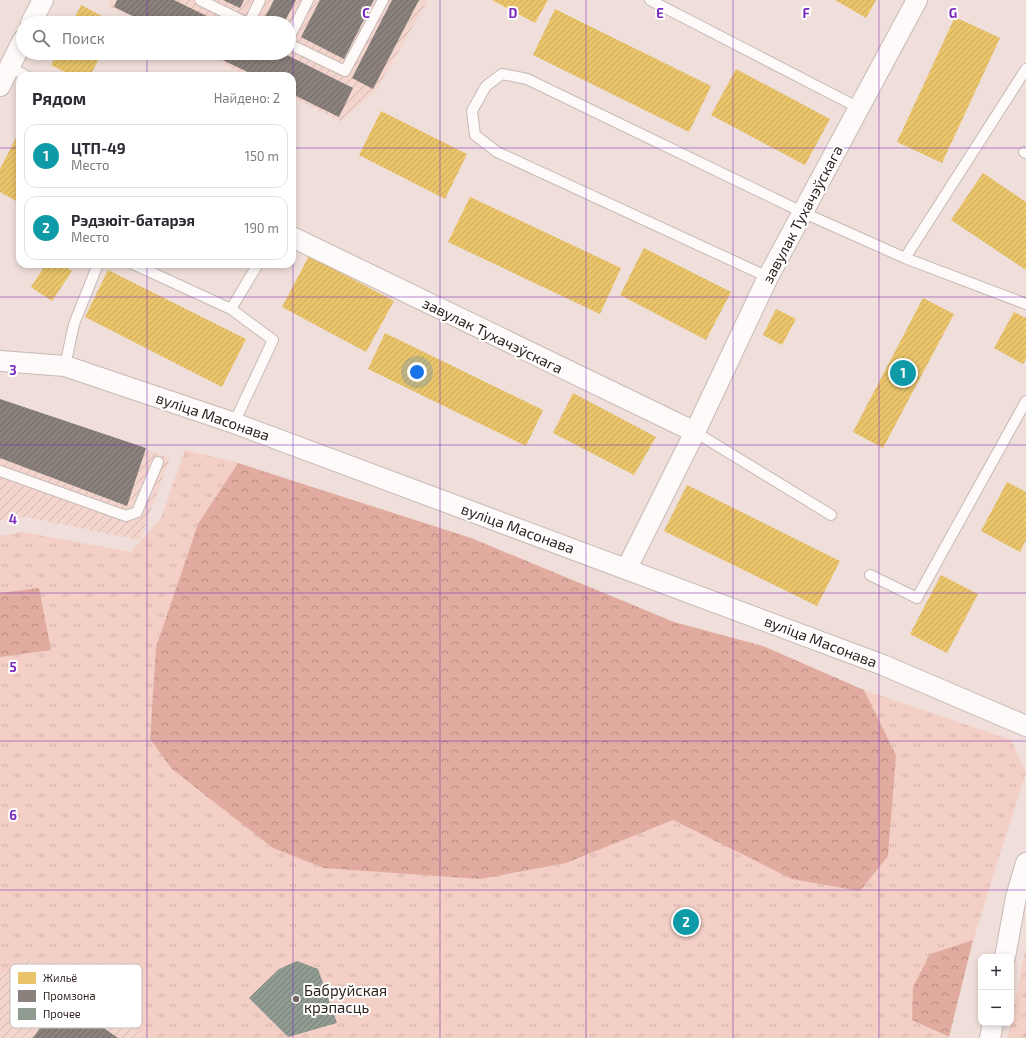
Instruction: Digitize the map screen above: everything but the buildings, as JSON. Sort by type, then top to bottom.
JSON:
[{"type":"street","points":[[35,16],[43,0]]},
{"type":"street","name":"завулак Тухачэўскага","points":[[627,568],[695,432],[768,277],[917,0]]},
{"type":"street","points":[[0,86],[16,54]]},
{"type":"street","name":"завулак Тухачэўскага","points":[[296,239],[695,432]]},
{"type":"street","name":"вуліца Масонава","points":[[0,361],[65,366],[234,423],[627,568],[883,665],[1026,726]]},
{"type":"street","points":[[1006,954],[1016,897],[1026,863]]},
{"type":"street","points":[[990,1038],[992,1026]]},
{"type":"lane","points":[[200,0],[233,16]]},
{"type":"lane","points":[[252,16],[260,0]]},
{"type":"lane","points":[[296,24],[308,0]]},
{"type":"lane","points":[[296,47],[345,71],[383,0]]},
{"type":"lane","points":[[650,0],[859,108]]},
{"type":"lane","points":[[9,67],[19,72]]},
{"type":"lane","points":[[905,258],[1026,69]]},
{"type":"lane","points":[[768,277],[497,152],[475,135],[472,111],[486,86],[502,74],[527,79],[802,212],[905,258],[1026,304]]},
{"type":"lane","points":[[65,366],[74,324],[96,268]]},
{"type":"lane","points":[[142,268],[231,309],[273,340],[234,423]]},
{"type":"lane","points":[[231,309],[256,268]]},
{"type":"lane","points":[[870,575],[917,598],[1026,401]]},
{"type":"lane","points":[[695,432],[831,515]]},
{"type":"lane","points":[[0,471],[126,516],[137,512],[158,462]]},
{"type":"shaded area","points":[[111,0],[428,0],[376,91],[340,121],[296,99],[296,72],[241,72],[216,60],[296,60],[296,16],[128,16],[108,6]]},
{"type":"shaded area","points":[[0,399],[170,458],[140,540],[26,517],[0,520]]},
{"type":"shaded area","points":[[27,957],[37,964],[16,964]]},
{"type":"shaded area","points":[[10,968],[10,1028],[131,1028],[146,1038],[0,1038],[0,975]]},
{"type":"green space","points":[[185,450],[238,463],[198,524],[156,647],[150,739],[566,863],[673,820],[792,879],[896,755],[864,690],[1011,740],[1026,772],[973,940],[930,954],[912,1020],[949,1038],[146,1038],[131,1028],[142,1028],[142,964],[36,964],[27,958],[17,964],[10,964],[10,969],[0,975],[0,536],[22,532],[131,552],[161,518]]},
{"type":"green space","points":[[238,463],[471,538],[674,622],[763,646],[864,690],[896,755],[888,856],[860,891],[792,879],[673,820],[566,863],[480,879],[324,868],[273,848],[172,769],[150,739],[156,647],[198,524]]},
{"type":"green space","points":[[39,588],[51,650],[0,657],[0,593]]},
{"type":"green space","points":[[973,940],[949,1037],[912,1020],[913,987],[930,954]]},
{"type":"green space","points":[[1026,947],[1026,1038],[1008,1038],[1010,1026],[1014,1026],[1014,1008]]},
{"type":"place","name":"ЦТП-49","points":[[903,373]]},
{"type":"place","name":"Рэдзюіт-батарэя","points":[[686,922]]},
{"type":"place","name":"Бабруйская крэпасць","points":[[296,999]]}]
